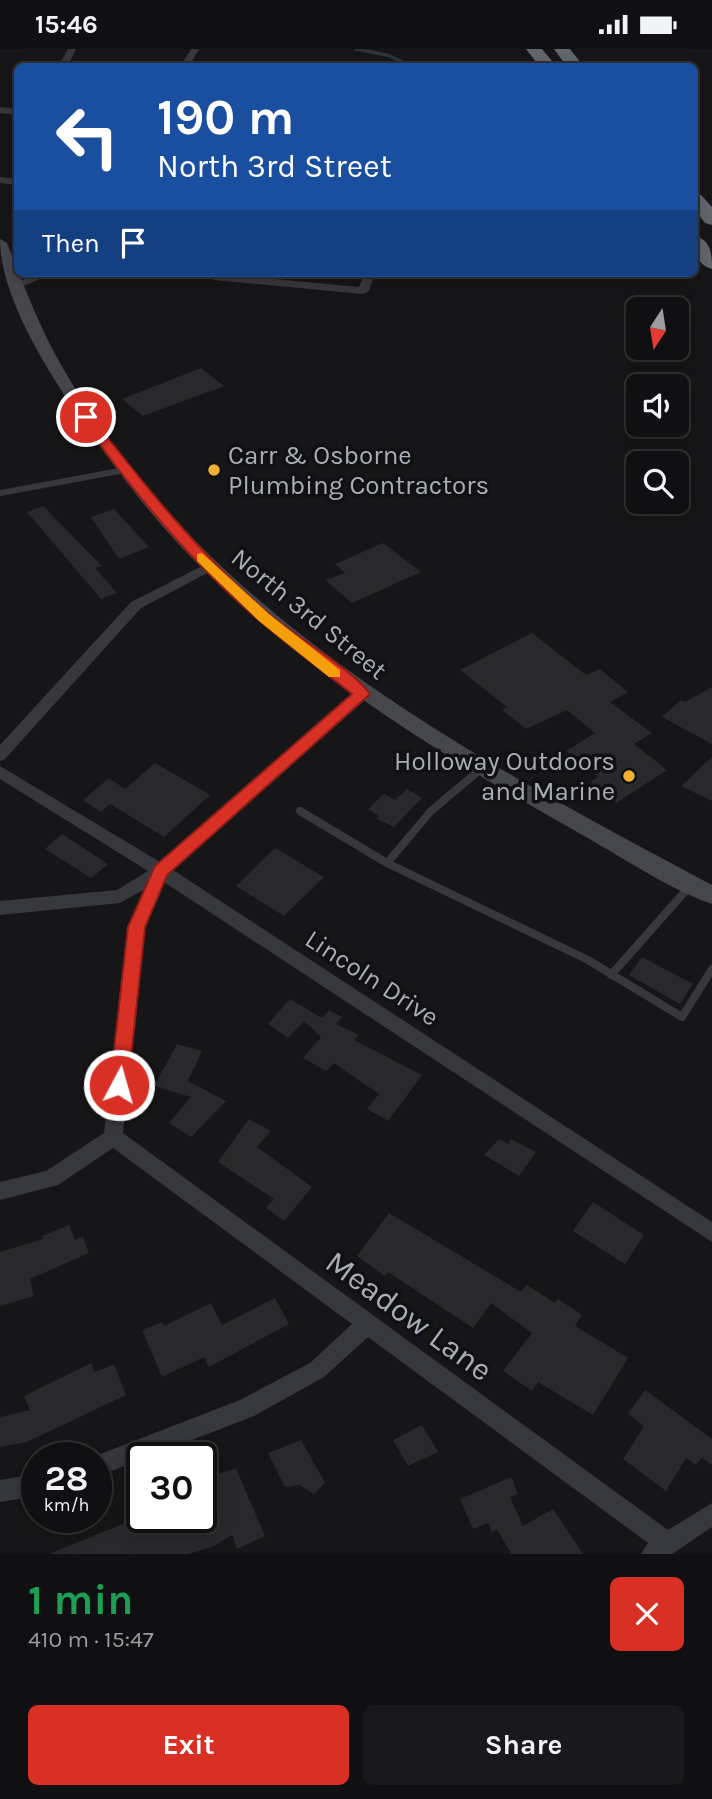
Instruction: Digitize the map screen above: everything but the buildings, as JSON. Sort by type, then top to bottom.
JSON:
[{"type":"highway","points":[[534,49],[546,63]]},
{"type":"highway","points":[[562,49],[573,63]]},
{"type":"highway","points":[[698,202],[712,219]]},
{"type":"highway","points":[[698,246],[712,263]]},
{"type":"main road","name":"North 3rd Street","points":[[1,248],[14,276]]},
{"type":"main road","name":"North 3rd Street","points":[[14,277],[60,376],[99,438],[210,566],[264,617],[362,694],[591,832],[712,895]]},
{"type":"street","points":[[18,285],[38,277]]},
{"type":"street","points":[[234,277],[363,291],[368,277]]},
{"type":"street","points":[[0,755],[136,605],[210,566]]},
{"type":"street","points":[[0,908],[120,896],[161,871],[362,694]]},
{"type":"street","name":"Lincoln Drive","points":[[0,772],[161,871],[712,1233]]},
{"type":"street","points":[[0,1191],[51,1178],[113,1137],[136,927],[161,871]]},
{"type":"street","name":"Meadow Lane","points":[[113,1137],[660,1549]]},
{"type":"street","points":[[112,1460],[246,1408],[317,1370],[366,1325]]},
{"type":"street","points":[[0,1491],[21,1488]]},
{"type":"street","points":[[660,1549],[712,1514]]},
{"type":"lane","points":[[0,493],[125,470]]},
{"type":"lane","points":[[387,863],[432,811],[482,768]]},
{"type":"lane","points":[[300,811],[387,863],[611,975],[682,1017],[712,969]]},
{"type":"lane","points":[[611,975],[691,884]]},
{"type":"waterway","points":[[356,49],[387,55],[405,63]]},
{"type":"slow traffic","points":[[202,557],[264,617],[334,673]]},
{"type":"place","name":"Carr & Osborne Plumbing Contractors","points":[[214,470]]},
{"type":"place","name":"Holloway Outdoors and Marine","points":[[629,776]]},
{"type":"route","points":[[86,417],[99,438],[153,505],[210,566],[264,617],[362,694],[161,871],[136,927],[119,1085]]}]
